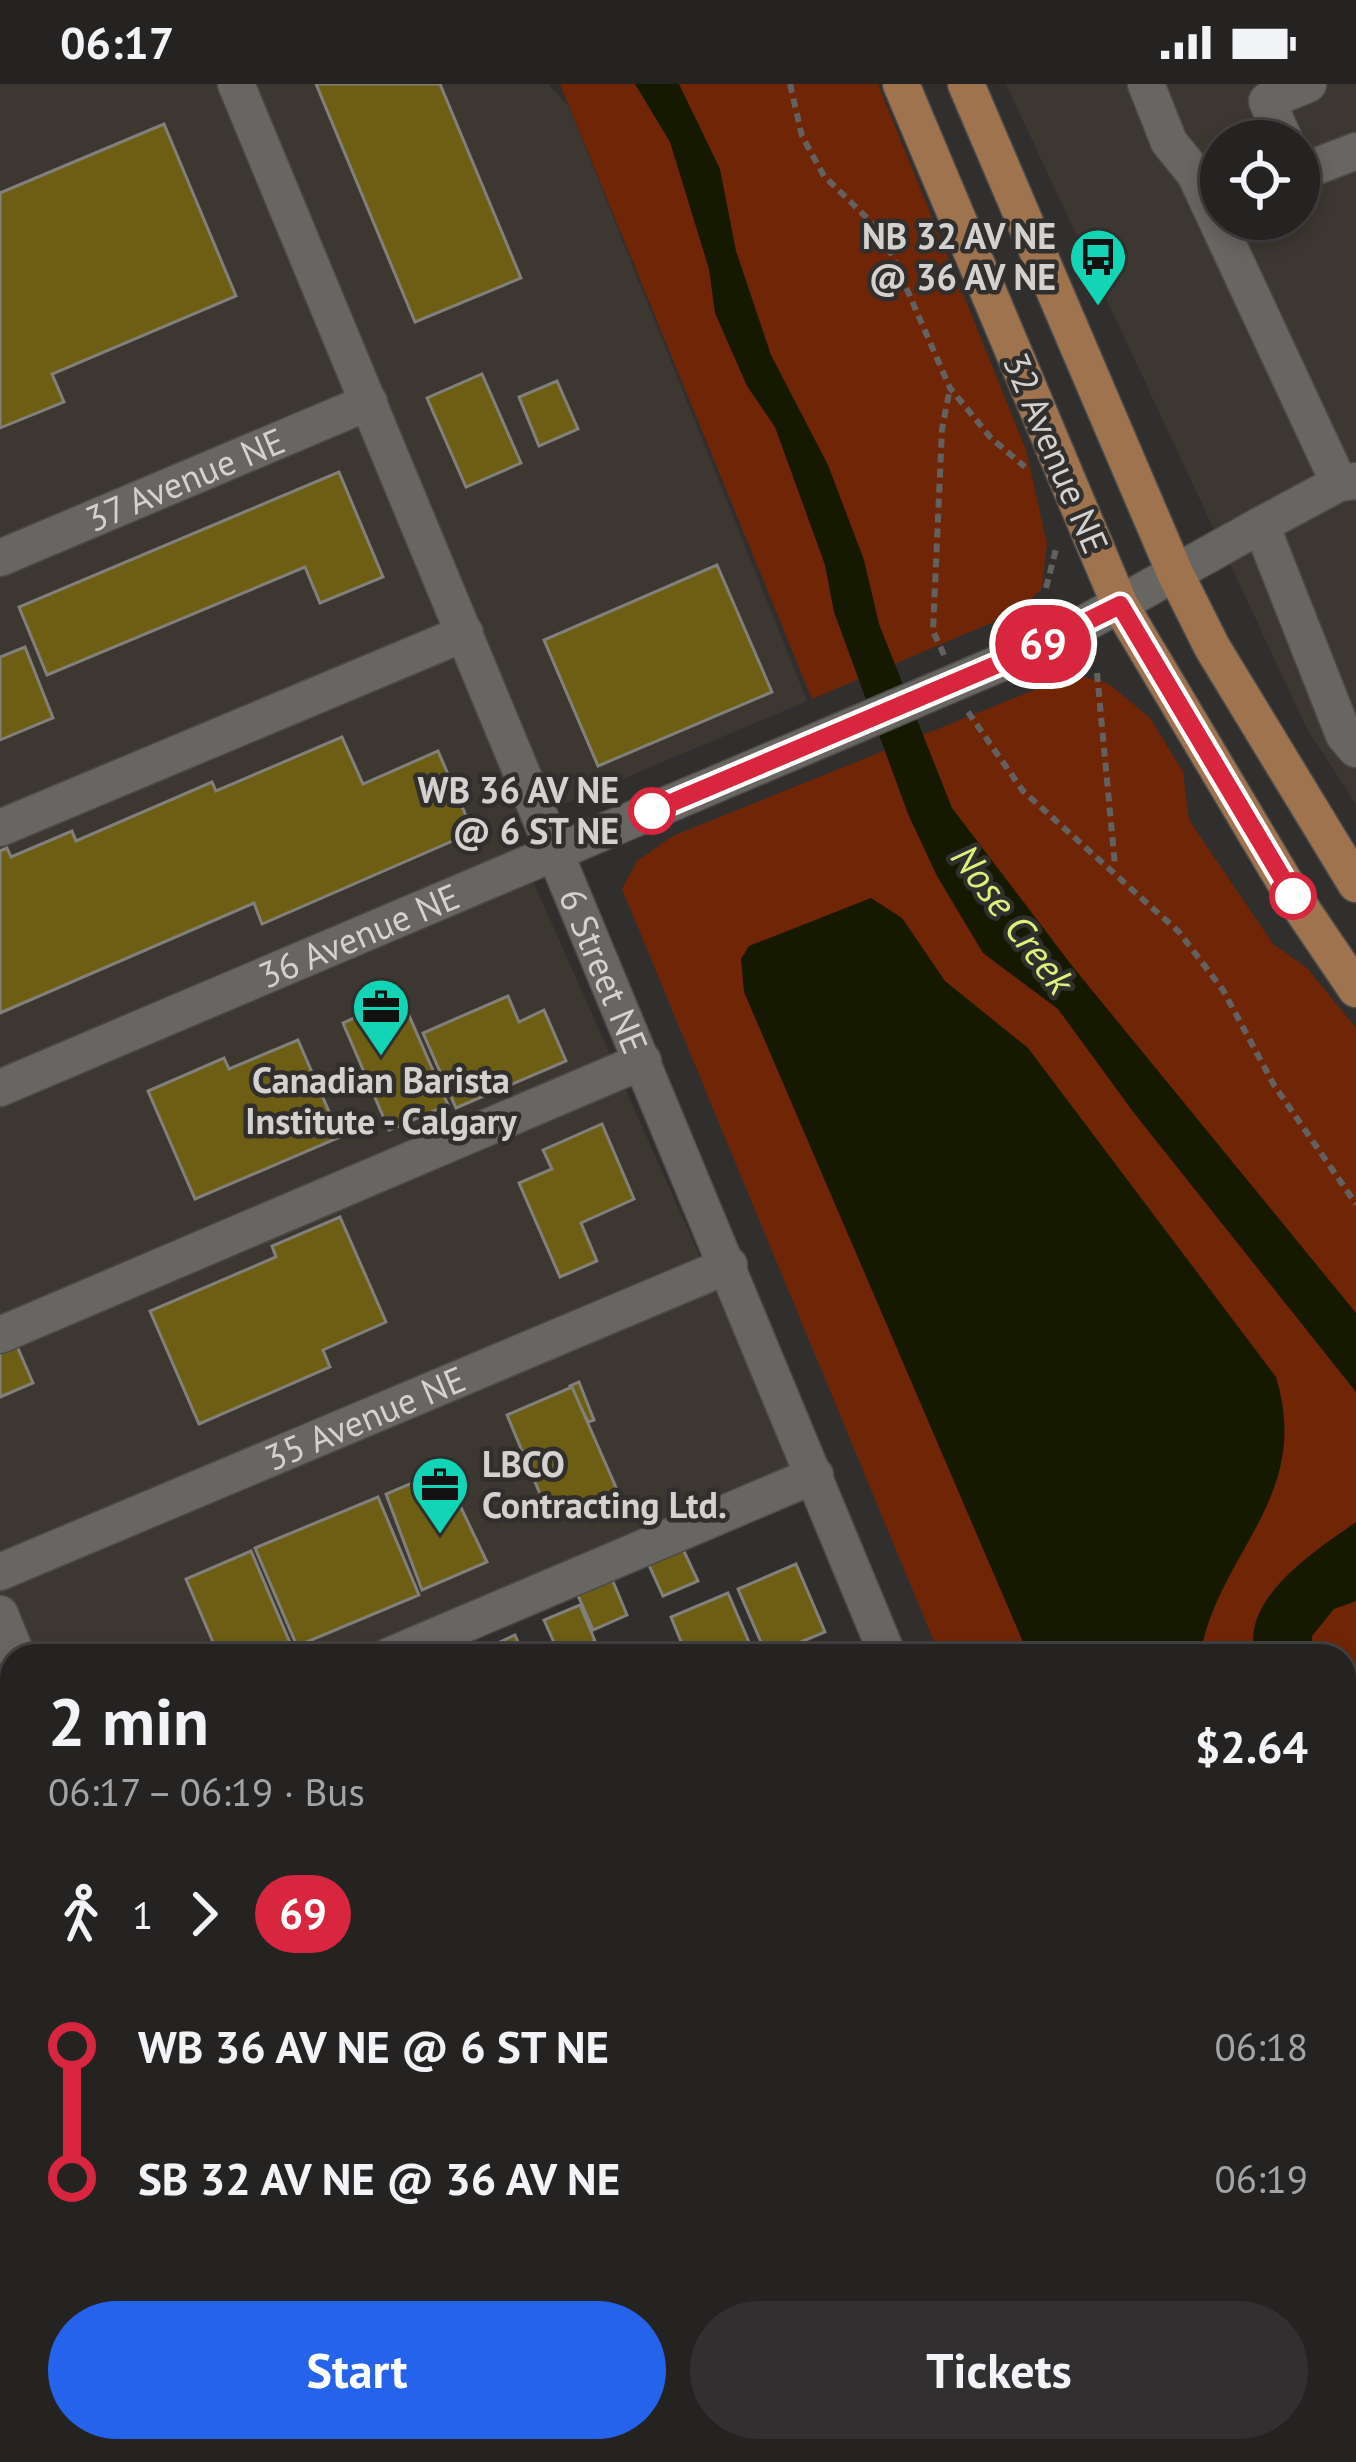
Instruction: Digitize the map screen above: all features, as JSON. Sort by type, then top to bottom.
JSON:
[{"type":"main road","name":"32 Avenue NE","points":[[901,84],[1120,605],[1268,856],[1356,989]]},
{"type":"main road","name":"32 Avenue NE","points":[[966,84],[1175,573],[1212,647],[1356,884]]},
{"type":"street","name":"6 Street NE","points":[[236,84],[883,1644]]},
{"type":"street","points":[[1145,84],[1169,142],[1195,174],[1347,482]]},
{"type":"street","points":[[1276,120],[1267,101],[1308,84]]},
{"type":"street","points":[[1320,164],[1356,151]]},
{"type":"street","name":"37 Avenue NE","points":[[0,558],[368,402]]},
{"type":"street","name":"36 Avenue NE","points":[[0,1088],[1017,656],[1347,482]]},
{"type":"street","points":[[1261,525],[1344,735],[1356,749]]},
{"type":"street","points":[[0,828],[465,633]]},
{"type":"street","points":[[0,1335],[643,1061]]},
{"type":"street","name":"35 Avenue NE","points":[[0,1572],[729,1265]]},
{"type":"street","points":[[417,1644],[814,1475]]},
{"type":"street","points":[[0,1615],[12,1644]]},
{"type":"path","points":[[790,84],[802,136],[824,176],[869,220],[891,253],[950,388],[1035,482]]},
{"type":"path","points":[[950,388],[942,429],[933,631],[952,674]]},
{"type":"path","points":[[1046,587],[1057,546],[1052,529]]},
{"type":"path","points":[[1097,673],[1115,869]]},
{"type":"path","points":[[961,696],[1023,791],[1115,869],[1179,932],[1223,990],[1274,1085],[1356,1204]]},
{"type":"shaded area","points":[[0,84],[548,84],[569,107],[807,701],[509,827],[793,1466],[373,1644],[0,1644]]},
{"type":"shaded area","points":[[560,84],[878,84],[1026,450],[1047,544],[1042,588],[1019,611],[812,699]]},
{"type":"shaded area","points":[[1006,84],[1356,84],[1356,804],[1307,729]]},
{"type":"shaded area","points":[[1074,674],[1109,684],[1150,718],[1183,772],[1189,820],[1273,944],[1307,968],[1356,1028],[1356,1644],[935,1644],[622,889],[637,861],[673,836]]},
{"type":"water","name":"Nose Creek","points":[[635,84],[679,84],[720,169],[736,251],[771,355],[828,465],[864,560],[879,624],[952,808],[1073,967],[1356,1313],[1356,1392],[1134,1113],[1058,1009],[983,953],[937,876],[908,814],[834,612],[825,565],[775,427],[747,386],[715,313],[709,269],[670,142]]},
{"type":"water","points":[[871,898],[902,918],[945,981],[1028,1048],[1276,1377],[1284,1419],[1282,1457],[1273,1491],[1225,1585],[1203,1644],[1024,1644],[744,992],[741,959],[749,946]]},
{"type":"water","points":[[1356,1522],[1356,1601],[1334,1609],[1312,1636],[1312,1644],[1254,1644],[1258,1615],[1269,1596],[1303,1561]]},
{"type":"building","points":[[316,84],[440,84],[521,278],[415,322]]},
{"type":"building","points":[[164,124],[236,296],[52,374],[64,402],[0,428],[0,193]]},
{"type":"building","points":[[482,374],[521,463],[466,487],[427,398]]},
{"type":"building","points":[[557,381],[578,429],[539,446],[519,397]]},
{"type":"building","points":[[339,472],[383,577],[320,603],[305,567],[47,675],[19,607]]},
{"type":"building","points":[[717,565],[772,692],[598,766],[544,640]]},
{"type":"building","points":[[25,647],[53,718],[0,740],[0,657]]},
{"type":"building","points":[[342,737],[363,784],[438,751],[473,832],[262,924],[254,903],[0,1013],[0,851],[7,848],[11,857],[72,831],[76,841],[212,782],[216,791]]},
{"type":"building","points":[[508,996],[519,1022],[544,1010],[566,1061],[456,1108],[423,1033]]},
{"type":"building","points":[[401,997],[448,1105],[389,1130],[343,1023]]},
{"type":"building","points":[[298,1040],[340,1137],[195,1199],[148,1091],[224,1058],[229,1069]]},
{"type":"building","points":[[602,1124],[634,1199],[581,1223],[597,1261],[560,1277],[519,1183],[552,1169],[543,1150]]},
{"type":"building","points":[[340,1217],[386,1322],[323,1350],[330,1367],[199,1424],[150,1311],[276,1257],[272,1246]]},
{"type":"building","points":[[13,1337],[33,1383],[0,1397],[0,1343]]},
{"type":"building","points":[[579,1382],[594,1420],[588,1422],[570,1386]]},
{"type":"building","points":[[572,1387],[618,1492],[551,1520],[507,1415]]},
{"type":"building","name":"LBCO Contracting Ltd.","points":[[443,1470],[487,1562],[422,1590],[386,1494]]},
{"type":"building","points":[[378,1497],[419,1595],[296,1644],[255,1548]]},
{"type":"building","points":[[682,1547],[698,1581],[663,1596],[648,1563]]},
{"type":"building","points":[[251,1551],[290,1643],[214,1644],[186,1579]]},
{"type":"building","points":[[796,1564],[825,1632],[796,1644],[762,1644],[738,1589]]},
{"type":"building","points":[[612,1579],[627,1615],[593,1630],[577,1593]]},
{"type":"building","points":[[728,1593],[750,1644],[682,1644],[671,1617]]},
{"type":"building","points":[[580,1605],[595,1641],[555,1644],[544,1620]]},
{"type":"building","points":[[515,1635],[519,1644],[495,1644]]},
{"type":"bus line","name":"69","points":[[652,811],[1017,656],[1120,605],[1293,896]]},
{"type":"place","name":"NB 32 AV NE @ 36 AV NE","points":[[1098,308]]},
{"type":"place","name":"WB 36 AV NE @ 6 ST NE","points":[[652,811]]},
{"type":"place","name":"Canadian Barista Institute - Calgary","points":[[381,1058]]},
{"type":"place","name":"LBCO Contracting Ltd.","points":[[440,1536]]}]
